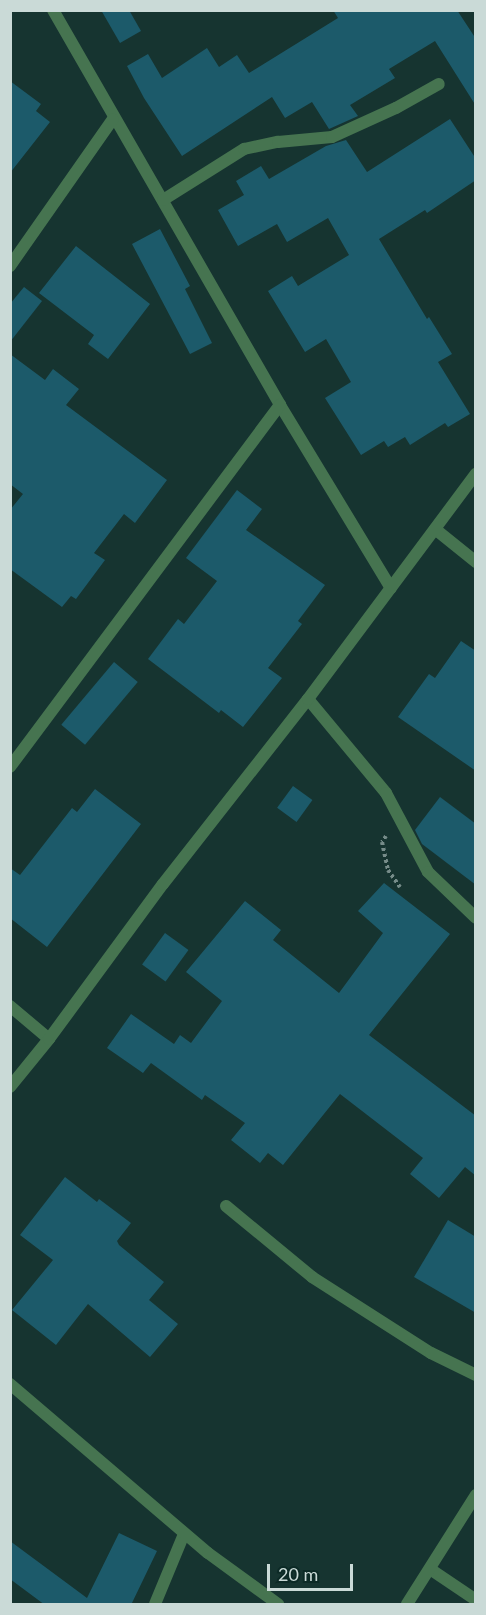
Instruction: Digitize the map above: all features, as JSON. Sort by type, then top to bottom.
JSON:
[{"type":"street","points":[[52,10],[280,405],[390,588]]},
{"type":"street","points":[[163,200],[244,149],[278,142],[332,137],[396,108],[439,84]]},
{"type":"street","points":[[10,266],[113,119]]},
{"type":"street","points":[[10,767],[280,405]]},
{"type":"street","points":[[10,1087],[50,1039],[163,884],[308,699],[476,474]]},
{"type":"street","points":[[435,529],[476,562]]},
{"type":"street","points":[[308,699],[386,793],[428,872],[476,918]]},
{"type":"street","points":[[10,1006],[50,1039]]},
{"type":"street","points":[[226,1206],[312,1277],[431,1353],[476,1375]]},
{"type":"street","points":[[10,1384],[184,1534],[278,1605]]},
{"type":"street","points":[[407,1605],[476,1495]]},
{"type":"street","points":[[155,1605],[184,1534]]},
{"type":"street","points":[[430,1569],[476,1600]]},
{"type":"path","points":[[398,812],[382,842],[388,870],[400,887]]},
{"type":"building","points":[[101,10],[129,10],[141,31],[120,43]]},
{"type":"building","points":[[333,10],[457,10],[476,39],[476,106],[435,41],[389,69],[395,78],[350,105],[358,116],[329,129],[312,102],[285,118],[272,97],[182,156],[144,98],[127,66],[148,54],[162,78],[207,48],[219,67],[237,55],[249,73],[338,18]]},
{"type":"building","points":[[10,81],[41,104],[36,111],[50,122],[10,173]]},
{"type":"building","points":[[450,119],[476,159],[476,180],[427,213],[425,210],[379,239],[427,319],[429,317],[452,354],[438,362],[470,414],[448,427],[445,423],[410,445],[405,437],[388,447],[384,441],[361,455],[325,398],[351,382],[326,339],[305,352],[268,291],[292,276],[298,286],[349,255],[328,218],[287,242],[277,224],[238,246],[218,210],[244,195],[236,181],[261,166],[269,179],[326,146],[346,140],[367,172]]},
{"type":"building","points":[[160,229],[190,286],[185,289],[212,343],[190,354],[132,244]]},
{"type":"building","points":[[76,246],[150,304],[108,359],[88,344],[94,335],[39,293]]},
{"type":"building","points":[[24,287],[42,301],[10,342],[10,304]]},
{"type":"building","points":[[10,354],[45,380],[53,369],[79,389],[66,405],[167,480],[135,523],[124,514],[94,553],[105,560],[76,599],[71,596],[62,607],[10,569],[10,510],[23,494],[10,484]]},
{"type":"building","points":[[237,490],[262,509],[246,530],[325,585],[298,621],[302,624],[268,668],[282,678],[243,727],[221,710],[219,713],[148,659],[178,619],[184,624],[217,581],[186,558]]},
{"type":"building","points":[[461,641],[476,651],[476,771],[398,717],[429,674],[435,678]]},
{"type":"building","points":[[114,662],[138,682],[85,745],[61,725]]},
{"type":"building","points":[[293,786],[312,800],[297,822],[277,808]]},
{"type":"building","points":[[95,789],[141,824],[47,947],[10,918],[10,868],[20,875],[72,808],[77,812]]},
{"type":"building","points":[[440,797],[476,824],[476,885],[422,844],[415,830]]},
{"type":"building","points":[[384,883],[450,934],[369,1035],[476,1116],[476,1176],[465,1167],[439,1198],[410,1174],[423,1158],[340,1094],[283,1165],[268,1153],[260,1163],[231,1140],[245,1123],[205,1095],[202,1100],[151,1063],[143,1073],[107,1048],[131,1014],[174,1044],[180,1035],[191,1043],[222,1001],[186,972],[245,901],[281,930],[273,940],[339,993],[383,933],[358,911]]},
{"type":"building","points":[[165,933],[188,950],[166,982],[142,965]]},
{"type":"building","points":[[65,1177],[97,1202],[99,1199],[131,1223],[117,1241],[119,1245],[164,1282],[149,1300],[178,1324],[150,1357],[88,1304],[56,1345],[12,1310],[53,1260],[20,1235]]},
{"type":"building","points":[[448,1220],[476,1237],[476,1313],[414,1277]]},
{"type":"building","points":[[119,1533],[157,1551],[131,1605],[45,1605],[10,1579],[10,1541],[87,1598]]}]
